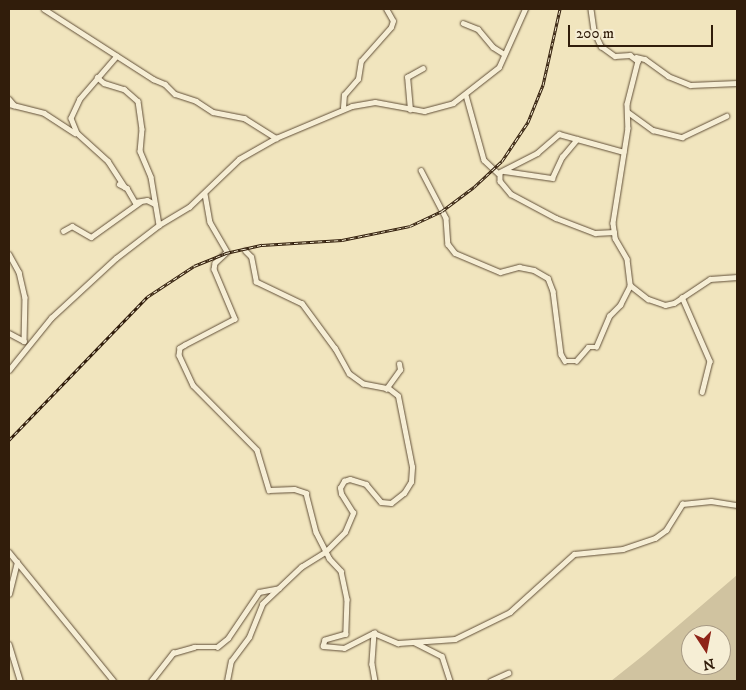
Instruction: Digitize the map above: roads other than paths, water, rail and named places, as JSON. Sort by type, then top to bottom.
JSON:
[{"type":"street","points":[[44,9],[165,84],[178,96],[196,102],[213,112],[244,118],[276,138]]},
{"type":"street","points":[[344,108],[344,95],[358,79],[360,61],[391,27],[393,20],[386,9]]},
{"type":"street","points":[[9,370],[24,347],[116,258],[159,225],[190,208],[239,159],[276,138],[344,108],[375,102],[410,110],[436,109],[466,95],[495,71],[525,9]]},
{"type":"street","points":[[592,9],[594,31],[607,52],[636,57],[694,86],[737,83]]},
{"type":"street","points":[[463,23],[478,29],[504,54]]},
{"type":"street","points":[[76,133],[71,118],[80,99],[117,56]]},
{"type":"street","points":[[421,170],[446,218],[448,244],[455,253],[500,272],[519,267],[534,270],[548,278],[554,293],[561,354],[565,361],[576,361],[588,347],[597,346],[609,316],[620,305],[630,285],[627,259],[614,232],[614,208],[624,152],[629,96],[637,66],[636,57]]},
{"type":"street","points":[[410,110],[407,77],[423,68]]},
{"type":"street","points":[[97,77],[136,97],[142,130],[140,151],[151,177],[159,225]]},
{"type":"street","points":[[466,95],[484,160],[502,172],[552,178],[562,157],[578,139]]},
{"type":"street","points":[[9,99],[11,104],[44,113],[76,133],[108,161],[132,200],[140,202]]},
{"type":"street","points":[[628,112],[652,130],[682,137],[726,116]]},
{"type":"street","points":[[614,232],[596,233],[556,218],[511,194],[500,181],[502,172],[537,153],[554,136],[578,139],[624,152]]},
{"type":"street","points":[[119,184],[125,187]]},
{"type":"street","points":[[205,194],[210,222],[227,252],[215,263],[214,269],[235,319],[180,348],[183,368],[199,391],[250,441],[261,458],[269,490],[294,489],[306,494],[310,515],[325,552],[343,577],[348,624],[344,635],[325,640],[322,644],[344,648],[374,634],[395,642],[455,639],[488,621],[504,616],[549,579],[567,558],[583,551],[624,549],[655,538],[666,530],[682,504],[711,501],[737,505]]},
{"type":"street","points":[[63,231],[72,226],[91,237],[140,202],[149,200],[156,205]]},
{"type":"street","points":[[228,681],[231,661],[252,631],[262,604],[301,567],[325,552],[346,532],[354,513],[341,494],[340,488],[344,481],[350,478],[366,484],[382,502],[390,503],[404,493],[411,482],[412,467],[401,403],[394,392],[363,384],[349,374],[335,349],[302,304],[256,282],[251,257],[245,251]]},
{"type":"street","points":[[9,254],[19,272],[24,296],[24,347]]},
{"type":"street","points":[[630,285],[659,304],[668,305],[710,279],[737,277]]},
{"type":"street","points":[[682,297],[710,361],[702,392]]},
{"type":"street","points":[[9,333],[24,341]]},
{"type":"street","points":[[386,389],[400,370],[399,364]]},
{"type":"street","points":[[9,552],[114,681]]},
{"type":"street","points":[[9,594],[17,562]]},
{"type":"street","points":[[151,681],[173,653],[194,647],[217,647],[228,638],[259,592],[280,588]]},
{"type":"street","points":[[374,634],[372,664],[375,681]]},
{"type":"street","points":[[413,642],[442,656],[450,681]]},
{"type":"street","points":[[9,644],[20,681]]},
{"type":"street","points":[[490,681],[508,673]]},
{"type":"railway","points":[[9,440],[147,297],[194,266],[226,253],[262,245],[342,240],[410,226],[442,211],[474,187],[502,161],[528,122],[543,85],[560,9]]}]
